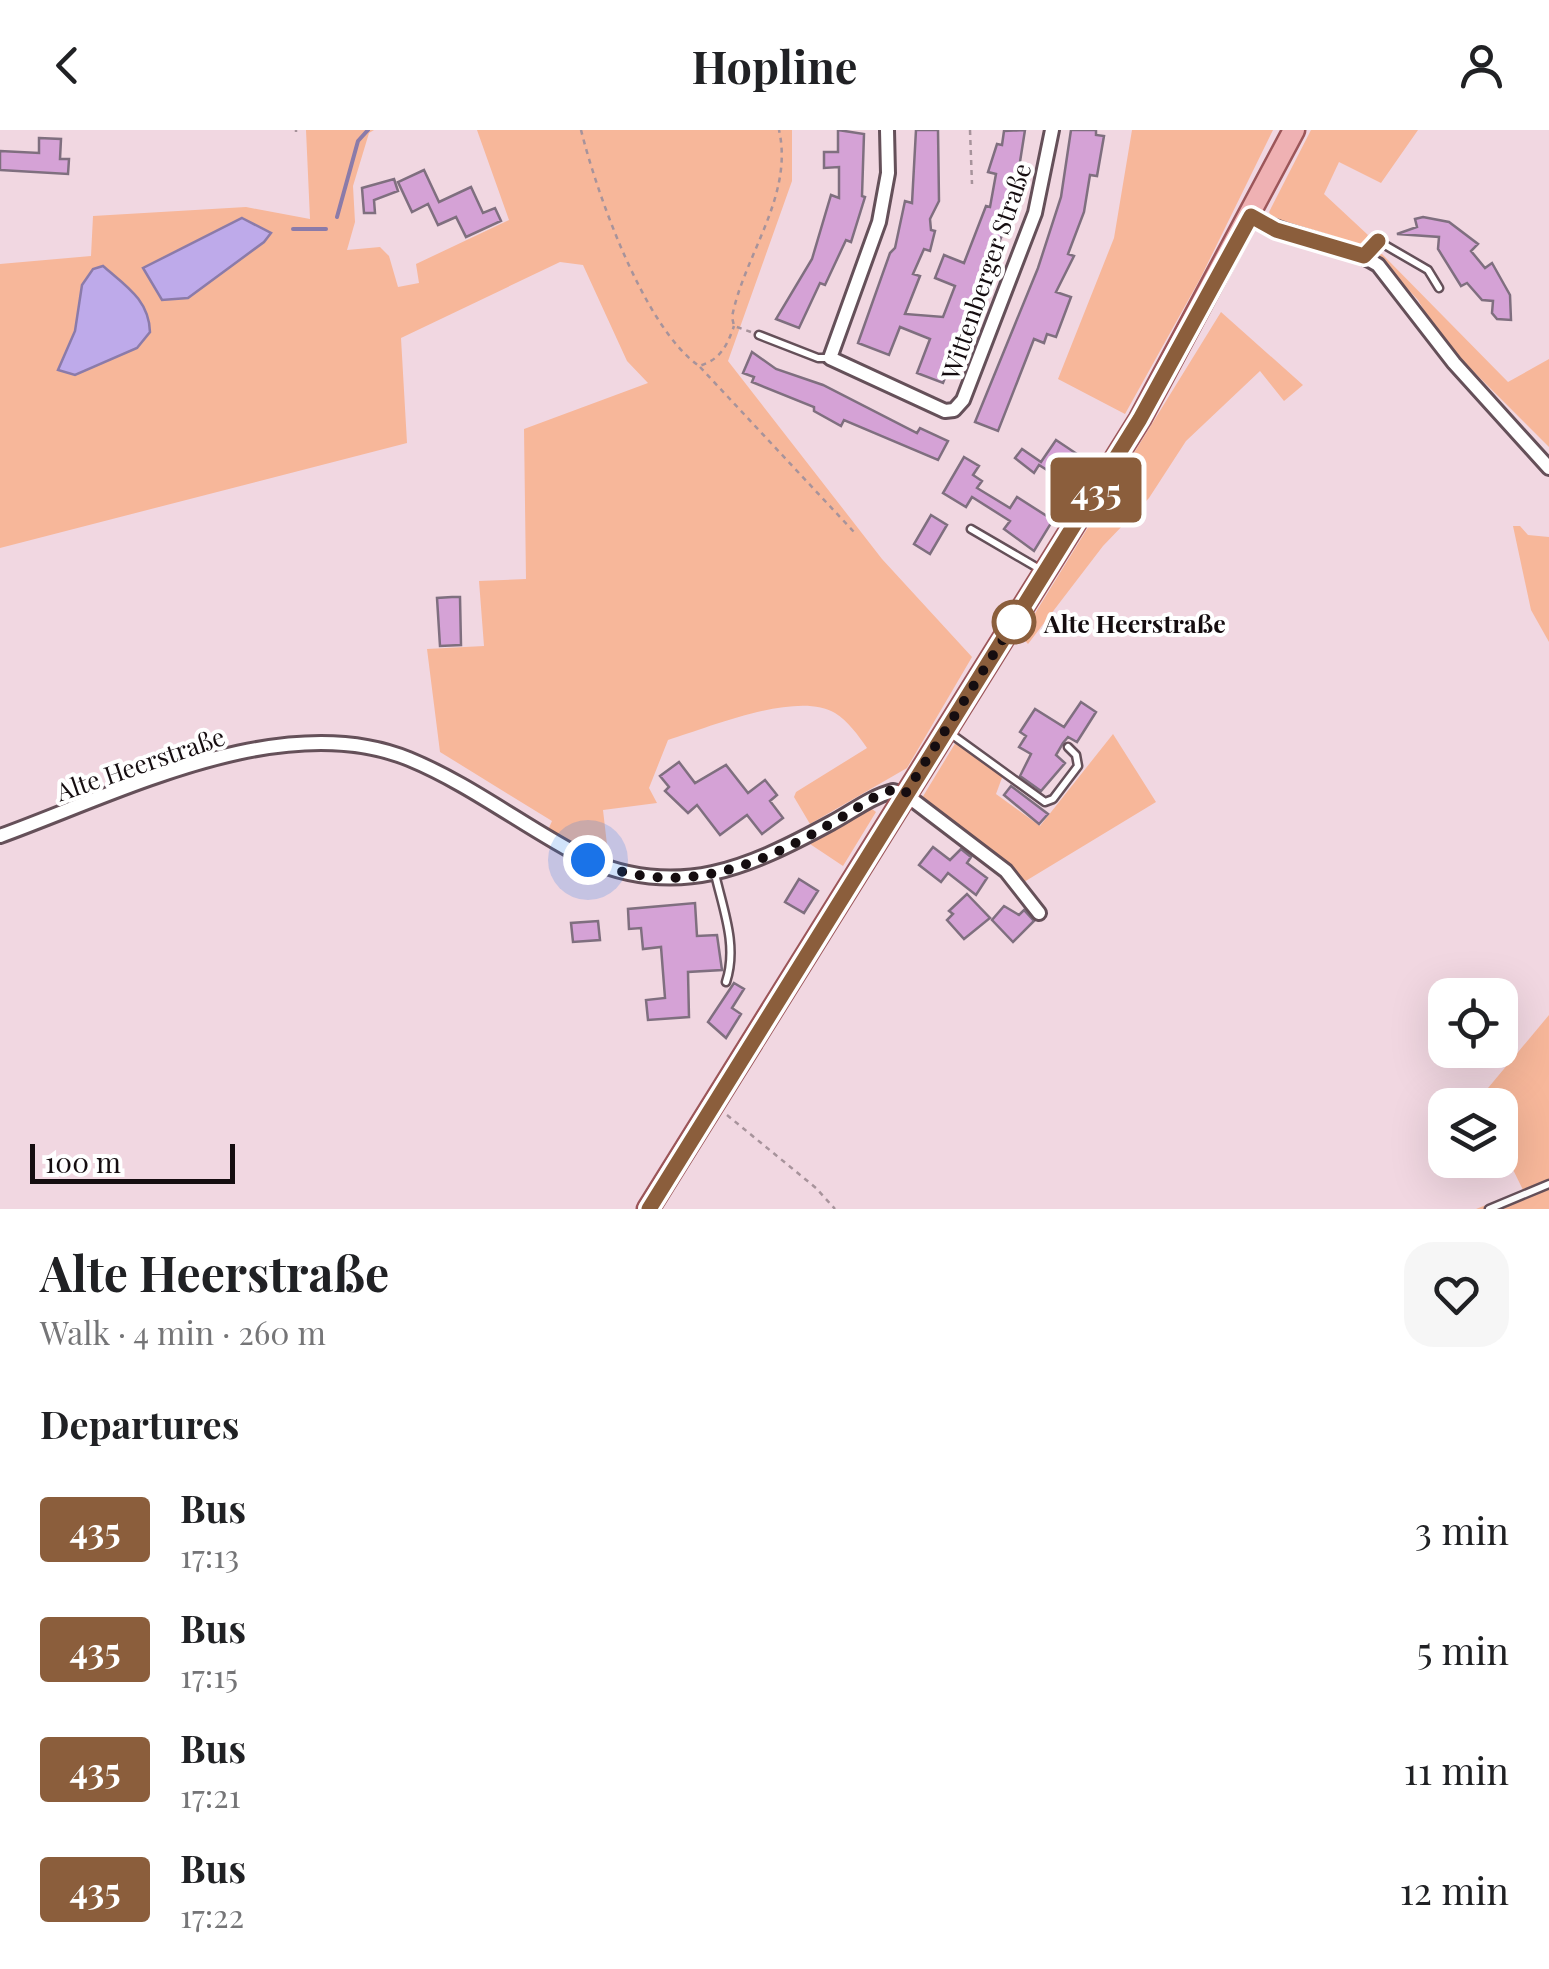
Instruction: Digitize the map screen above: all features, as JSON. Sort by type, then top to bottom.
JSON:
[{"type":"main road","points":[[648,1209],[1140,419],[1294,130]]},
{"type":"street","points":[[830,358],[879,222],[888,173],[887,130]]},
{"type":"street","name":"Wittenberger Straße","points":[[830,358],[930,407],[954,410],[963,400],[1035,213],[1052,130]]},
{"type":"street","points":[[1251,216],[1276,230],[1364,256],[1406,296],[1454,363],[1549,468]]},
{"type":"street","name":"Alte Heerstraße","points":[[0,836],[201,763],[289,745],[350,744],[379,749],[435,770],[566,849],[614,871],[666,880],[715,874],[808,836],[878,795],[892,790],[905,794]]},
{"type":"street","points":[[905,794],[1006,871],[1039,913]]},
{"type":"lane","points":[[1364,256],[1378,241],[1428,270],[1439,288]]},
{"type":"lane","points":[[759,334],[818,358],[830,358]]},
{"type":"lane","points":[[971,529],[1045,572]]},
{"type":"lane","points":[[946,730],[1045,802],[1054,799],[1078,766],[1076,754],[1068,747]]},
{"type":"lane","points":[[715,874],[730,933],[732,954],[726,982]]},
{"type":"lane","points":[[1488,1209],[1549,1184]]},
{"type":"path","points":[[580,130],[598,194],[660,320],[686,357],[699,366],[854,532]]},
{"type":"path","points":[[699,366],[722,354],[734,326],[735,300],[780,176],[783,148],[779,130]]},
{"type":"path","points":[[970,130],[972,184]]},
{"type":"path","points":[[734,326],[759,334]]},
{"type":"path","points":[[713,1105],[816,1188],[835,1209]]},
{"type":"shaded area","points":[[306,130],[374,130],[369,133],[353,186],[355,222],[347,250],[380,247],[389,256],[398,287],[419,283],[416,264],[509,220],[477,130],[792,130],[792,181],[728,361],[882,559],[972,657],[907,768],[810,824],[794,797],[796,792],[867,748],[856,733],[840,716],[819,707],[776,708],[728,720],[668,740],[649,788],[657,803],[603,810],[609,862],[548,830],[552,821],[440,752],[427,649],[484,646],[479,581],[526,579],[524,429],[648,383],[627,361],[583,265],[560,262],[401,338],[407,443],[0,548],[0,264],[91,256],[93,216],[246,207],[310,219]],"holes":[[[242,218],[264,242],[188,298],[143,269]],[[82,285],[137,348],[75,374]]]},
{"type":"shaded area","points":[[1132,130],[1273,130],[1200,279],[1125,414],[1058,379],[1114,238]]},
{"type":"shaded area","points":[[1311,130],[1418,130],[1381,183],[1339,162],[1324,194],[1368,235],[1360,249],[1276,223],[1269,212]]},
{"type":"shaded area","points":[[242,218],[271,233],[188,298],[162,300],[143,268]]},
{"type":"shaded area","points":[[1382,254],[1508,382],[1549,359],[1549,447],[1441,339],[1418,300],[1376,255]]},
{"type":"shaded area","points":[[103,266],[141,302],[150,332],[137,348],[75,375],[58,370],[75,331],[82,285],[93,269]]},
{"type":"shaded area","points":[[1221,312],[1303,385],[1284,401],[1260,371],[1186,441],[1149,498],[1103,546],[1028,644],[1021,636]]},
{"type":"shaded area","points":[[1513,526],[1520,526],[1528,535],[1549,537],[1549,642],[1531,610]]},
{"type":"shaded area","points":[[1113,734],[1156,802],[1024,882],[922,798],[956,742],[1003,775],[996,794],[1040,826]]},
{"type":"shaded area","points":[[872,809],[876,812],[843,866],[810,844]]},
{"type":"shaded area","points":[[1549,1015],[1549,1209],[1476,1209],[1523,1190],[1517,1178],[1518,1088],[1488,1088],[1505,1068],[1518,1068],[1518,1052]]},
{"type":"building","points":[[838,130],[864,134],[865,197],[851,242],[846,240],[825,285],[820,283],[799,328],[776,319],[812,259],[831,195],[839,198],[839,167],[824,168],[824,152],[838,152]]},
{"type":"building","points":[[916,130],[938,130],[939,201],[930,219],[931,230],[935,231],[930,251],[924,249],[913,274],[920,276],[905,314],[943,317],[955,286],[935,278],[944,255],[964,263],[986,206],[990,207],[996,174],[988,172],[997,144],[1002,145],[1004,131],[1025,130],[1019,168],[1028,170],[943,383],[917,373],[930,339],[900,327],[889,355],[858,343],[895,248],[905,201],[912,203]]},
{"type":"building","points":[[1071,130],[1096,130],[1096,135],[1104,136],[1097,176],[1090,175],[1084,212],[1068,254],[1074,256],[1056,292],[1071,297],[1056,337],[1047,334],[1044,343],[1034,339],[998,431],[975,422],[1038,268],[1061,197]]},
{"type":"building","points":[[39,138],[61,139],[60,159],[69,159],[68,174],[0,170],[0,151],[39,153]]},
{"type":"building","points":[[424,170],[439,202],[471,187],[483,213],[495,208],[501,221],[466,237],[456,217],[438,225],[428,204],[412,212],[398,182]]},
{"type":"building","points":[[394,179],[398,191],[374,200],[375,213],[364,213],[362,188]]},
{"type":"building","points":[[1415,219],[1449,222],[1478,244],[1471,251],[1485,268],[1492,263],[1510,295],[1511,320],[1497,319],[1492,313],[1493,301],[1482,300],[1467,283],[1461,286],[1438,249],[1439,237],[1397,234],[1417,227]]},
{"type":"building","points":[[752,352],[776,369],[823,385],[917,433],[920,428],[948,441],[938,460],[844,420],[841,426],[814,411],[814,407],[752,382],[754,377],[743,373]]},
{"type":"building","points":[[1056,440],[1080,456],[1073,467],[1086,476],[1077,489],[1039,465],[1034,473],[1015,458],[1022,449],[1041,462]]},
{"type":"building","points":[[964,457],[979,466],[973,475],[982,481],[977,488],[1010,508],[1017,497],[1053,520],[1034,551],[1004,529],[1010,521],[972,497],[966,507],[943,493]]},
{"type":"building","points":[[931,515],[947,525],[930,554],[914,544]]},
{"type":"building","points":[[460,597],[461,645],[440,646],[437,598]]},
{"type":"building","points":[[1081,702],[1096,712],[1077,742],[1068,737],[1063,743],[1056,755],[1065,763],[1041,791],[1020,776],[1031,754],[1019,747],[1026,736],[1020,732],[1035,709],[1064,727]]},
{"type":"building","points":[[679,762],[695,783],[726,765],[748,793],[765,780],[777,795],[770,801],[783,818],[762,834],[747,815],[720,835],[697,805],[688,813],[665,791],[669,787],[660,776]]},
{"type":"building","points":[[1011,786],[1048,814],[1039,824],[1004,795]]},
{"type":"building","points":[[933,847],[950,860],[961,849],[971,857],[967,863],[987,878],[976,895],[948,873],[941,882],[919,865]]},
{"type":"building","points":[[799,879],[818,891],[804,913],[785,902]]},
{"type":"building","points":[[967,894],[990,918],[964,939],[947,920],[953,914],[949,911]]},
{"type":"building","points":[[695,903],[697,936],[717,935],[722,970],[688,972],[689,1017],[648,1020],[646,1000],[665,998],[661,947],[643,949],[641,928],[629,929],[628,909]]},
{"type":"building","points":[[1004,906],[1019,915],[1024,910],[1034,921],[1013,942],[992,920]]},
{"type":"building","points":[[598,921],[600,940],[573,942],[571,923]]},
{"type":"building","points":[[734,983],[744,989],[732,1008],[741,1014],[726,1038],[708,1022]]},
{"type":"waterway","points":[[337,217],[358,141],[368,130]]},
{"type":"waterway","points":[[293,229],[326,229]]},
{"type":"bus line","name":"435","points":[[649,1209],[1140,419],[1251,216],[1276,230],[1364,256],[1378,241]]},
{"type":"place","name":"Alte Heerstraße","points":[[1014,622]]},
{"type":"route","points":[[588,860],[644,877],[694,879],[778,850],[878,795],[892,790],[905,794],[1014,622]]}]
